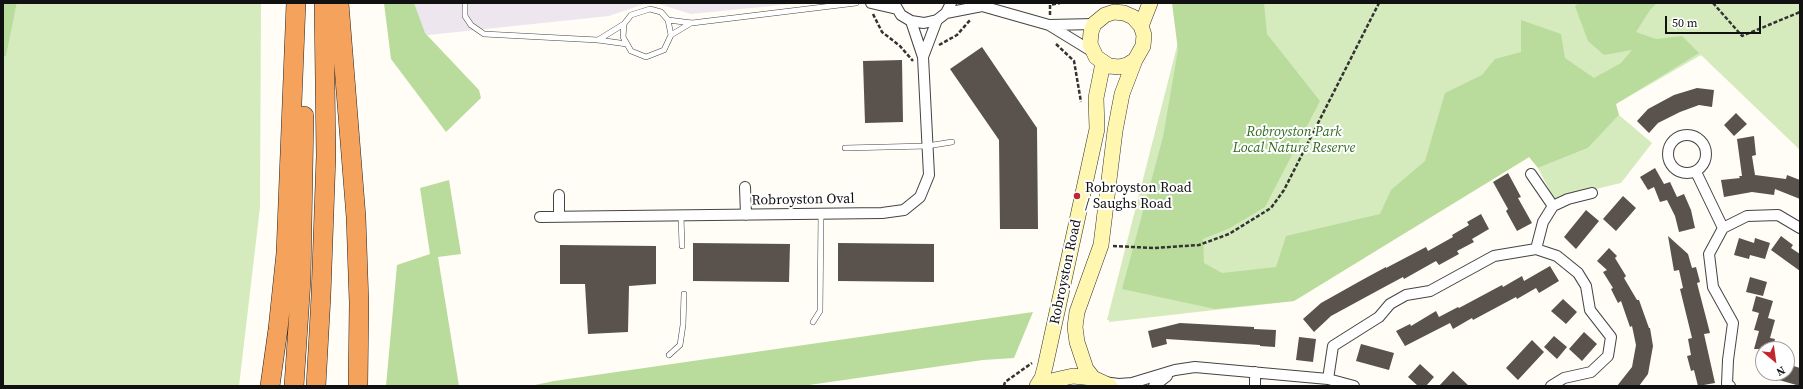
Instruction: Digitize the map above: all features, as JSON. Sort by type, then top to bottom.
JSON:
[{"type":"highway","points":[[270,386],[278,329],[286,246],[296,3]]},
{"type":"highway","points":[[294,386],[301,280],[304,161],[302,3]]},
{"type":"highway","points":[[316,386],[326,156],[324,3]]},
{"type":"highway","points":[[339,3],[356,217],[359,303],[358,386]]},
{"type":"main road","points":[[1094,24],[1105,15],[1128,8],[1133,17],[1141,26],[1150,3]]},
{"type":"main road","name":"Robroyston Road","points":[[1037,386],[1042,378],[1045,367],[1097,129],[1096,98],[1098,58],[1090,44],[1091,32],[1094,24]]},
{"type":"main road","name":"Robroyston Road","points":[[1102,382],[1083,363],[1075,327],[1077,312],[1101,245],[1115,131],[1122,94],[1136,60],[1144,46],[1144,35],[1141,26]]},
{"type":"main road","points":[[1098,58],[1109,66],[1119,67],[1136,60]]},
{"type":"main road","points":[[1044,386],[1055,380],[1073,376],[1102,382]]},
{"type":"street","points":[[946,13],[951,3]]},
{"type":"street","points":[[911,21],[924,23],[937,20],[946,13],[981,4],[1049,25],[1098,58]]},
{"type":"street","points":[[871,6],[895,6],[911,21],[923,59]]},
{"type":"street","points":[[923,59],[937,20]]},
{"type":"street","points":[[1049,25],[1094,24]]},
{"type":"street","name":"Robroyston Oval","points":[[540,217],[882,213],[904,210],[920,197],[929,175],[923,59]]},
{"type":"street","points":[[1696,172],[1723,228]]},
{"type":"street","points":[[1531,174],[1553,206]]},
{"type":"street","points":[[745,187],[746,215]]},
{"type":"street","points":[[1536,249],[1543,222],[1553,206],[1568,199],[1592,193]]},
{"type":"street","points":[[559,195],[559,217]]},
{"type":"street","points":[[1730,386],[1727,384],[1728,360],[1733,323],[1713,287],[1709,254],[1723,228],[1747,216],[1778,215],[1800,228]]},
{"type":"street","points":[[1328,379],[1333,346],[1379,318],[1390,304],[1406,295],[1430,291],[1494,256],[1536,249],[1557,256],[1578,273],[1586,286],[1590,310],[1611,337],[1608,356],[1591,372],[1564,378],[1551,386]]},
{"type":"street","points":[[1102,382],[1119,384],[1132,383],[1175,370],[1195,367],[1328,379],[1354,386]]},
{"type":"street","points":[[1154,386],[1175,370]]},
{"type":"street","points":[[1255,372],[1255,386]]},
{"type":"lane","points":[[465,3],[465,16],[471,25],[484,34],[598,40],[627,44]]},
{"type":"lane","points":[[668,20],[692,23],[856,3]]},
{"type":"lane","points":[[598,40],[624,24],[631,15],[650,9],[660,12],[668,20],[671,35]]},
{"type":"lane","points":[[624,24],[623,37],[631,51],[646,57],[664,50],[671,35],[692,23]]},
{"type":"lane","points":[[845,148],[927,146],[952,142]]},
{"type":"lane","points":[[814,322],[820,311],[821,214]]},
{"type":"lane","points":[[681,216],[682,246]]},
{"type":"lane","points":[[669,355],[680,345],[683,325],[684,294]]},
{"type":"path","points":[[1060,3],[1050,5],[1047,35],[1074,61],[1082,104]]},
{"type":"path","points":[[1101,245],[1154,248],[1199,245],[1229,234],[1271,208],[1284,190],[1379,3]]},
{"type":"path","points":[[1713,3],[1742,36],[1800,12]]},
{"type":"path","points":[[937,46],[957,35],[981,4]]},
{"type":"path","points":[[871,6],[882,32],[900,46],[912,61],[923,59]]},
{"type":"path","points":[[1004,386],[1005,382],[1035,361]]},
{"type":"shaded area","points":[[397,3],[647,3],[609,16],[400,38]]},
{"type":"shaded area","points":[[656,3],[801,3],[691,14]]},
{"type":"green space","points":[[3,3],[17,3],[6,56],[3,57]]},
{"type":"green space","points":[[17,3],[261,3],[260,207],[239,386],[3,386],[3,57],[6,55]]},
{"type":"green space","points":[[384,3],[414,3],[425,33],[479,90],[481,98],[446,132],[391,59]]},
{"type":"green space","points":[[1172,3],[1264,3],[1267,34],[1320,101],[1265,207],[1230,228],[1203,239],[1204,263],[1222,273],[1276,267],[1286,236],[1380,214],[1391,190],[1425,161],[1445,93],[1482,75],[1495,59],[1521,52],[1521,20],[1561,34],[1565,58],[1594,78],[1621,63],[1632,50],[1604,55],[1588,41],[1575,6],[1579,3],[1657,3],[1650,10],[1636,32],[1656,39],[1682,36],[1699,53],[1616,104],[1619,115],[1588,148],[1538,168],[1529,157],[1294,301],[1215,309],[1122,289],[1163,137],[1178,50]]},
{"type":"green space","name":"Robroyston Park Local Nature Reserve","points":[[1188,3],[1800,3],[1800,150],[1701,55],[1616,104],[1294,301],[1109,322],[1109,320],[1107,320]]},
{"type":"green space","points":[[1619,115],[1652,143],[1621,183],[1554,199],[1538,168],[1588,148]]},
{"type":"green space","points":[[449,180],[461,254],[438,257],[459,386],[386,386],[397,265],[430,254],[420,188]]},
{"type":"green space","points":[[1033,312],[1014,358],[983,360],[802,386],[530,386],[554,381]]},
{"type":"building","points":[[982,47],[1037,128],[1038,229],[1000,229],[999,140],[950,69]]},
{"type":"building","points":[[902,60],[903,122],[865,123],[863,61]]},
{"type":"building","points":[[1697,88],[1714,90],[1712,107],[1699,105],[1680,112],[1658,123],[1649,133],[1637,121],[1648,109],[1674,95]]},
{"type":"building","points":[[1736,113],[1747,124],[1734,136],[1724,125]]},
{"type":"building","points":[[1754,136],[1756,155],[1752,156],[1755,175],[1786,179],[1787,175],[1800,180],[1800,199],[1775,189],[1774,195],[1752,192],[1724,197],[1721,180],[1740,178],[1739,176],[1742,176],[1737,139]]},
{"type":"building","points":[[1655,168],[1664,184],[1670,182],[1677,197],[1684,194],[1691,210],[1695,228],[1679,232],[1675,216],[1667,200],[1660,202],[1654,187],[1648,190],[1640,177]]},
{"type":"building","points":[[1508,173],[1521,197],[1518,198],[1532,223],[1517,231],[1506,211],[1508,209],[1493,182]]},
{"type":"building","points":[[1623,196],[1636,208],[1616,231],[1603,219]]},
{"type":"building","points":[[1586,210],[1599,221],[1576,249],[1564,237]]},
{"type":"building","points":[[1481,214],[1489,229],[1472,239],[1474,242],[1457,251],[1459,254],[1439,265],[1436,261],[1404,279],[1403,277],[1331,316],[1314,332],[1303,319],[1321,303],[1362,280],[1426,247],[1428,251],[1453,237],[1452,235],[1469,225],[1467,222]]},
{"type":"building","points":[[1668,236],[1688,254],[1692,268],[1696,267],[1700,282],[1697,283],[1710,333],[1704,334],[1715,383],[1698,386],[1694,370],[1691,371],[1687,356],[1691,355],[1688,339],[1692,338],[1680,289],[1683,288],[1679,270],[1674,271]]},
{"type":"building","points":[[1781,236],[1793,245],[1791,248],[1800,254],[1800,271],[1771,250]]},
{"type":"building","points":[[1739,238],[1754,243],[1755,238],[1770,243],[1765,259],[1750,255],[1749,259],[1734,255]]},
{"type":"building","points":[[693,243],[790,244],[789,282],[693,281]]},
{"type":"building","points":[[838,243],[934,244],[934,282],[838,281]]},
{"type":"building","points":[[560,245],[656,246],[656,284],[629,286],[628,332],[588,334],[585,284],[560,284]]},
{"type":"building","points":[[1609,248],[1617,256],[1615,258],[1626,276],[1624,278],[1637,300],[1639,300],[1650,328],[1653,346],[1648,374],[1639,386],[1617,386],[1632,367],[1636,345],[1632,326],[1630,327],[1621,301],[1618,303],[1611,289],[1613,288],[1603,272],[1607,270],[1597,261]]},
{"type":"building","points":[[1550,266],[1559,281],[1539,293],[1536,288],[1517,299],[1516,297],[1473,320],[1472,318],[1453,329],[1450,323],[1405,346],[1396,331],[1410,324],[1411,326],[1436,311],[1439,317],[1502,285],[1503,287],[1522,276],[1524,281]]},
{"type":"building","points":[[1750,277],[1767,282],[1763,296],[1746,292]]},
{"type":"building","points":[[1756,296],[1773,301],[1768,318],[1775,320],[1770,338],[1775,339],[1774,341],[1756,341],[1759,331],[1754,330],[1759,313],[1752,311]]},
{"type":"building","points":[[1563,299],[1577,312],[1566,324],[1551,311]]},
{"type":"building","points":[[1180,323],[1254,327],[1254,329],[1276,330],[1275,347],[1166,339],[1167,344],[1152,348],[1148,331]]},
{"type":"building","points":[[1584,332],[1597,344],[1582,361],[1569,349]]},
{"type":"building","points":[[1554,336],[1567,347],[1557,359],[1544,347]]},
{"type":"building","points":[[1299,337],[1316,339],[1313,362],[1296,360]]},
{"type":"building","points":[[1532,340],[1544,352],[1518,380],[1506,368]]},
{"type":"building","points":[[1361,344],[1394,353],[1389,370],[1356,361]]},
{"type":"building","points":[[1420,364],[1434,377],[1426,386],[1418,386],[1408,377]]},
{"type":"building","points":[[1795,366],[1800,368],[1800,386],[1782,381],[1795,381]]},
{"type":"building","points":[[1453,371],[1469,386],[1439,386]]},
{"type":"place","name":"Robroyston Road / Saughs Road","points":[[1077,196]]}]
